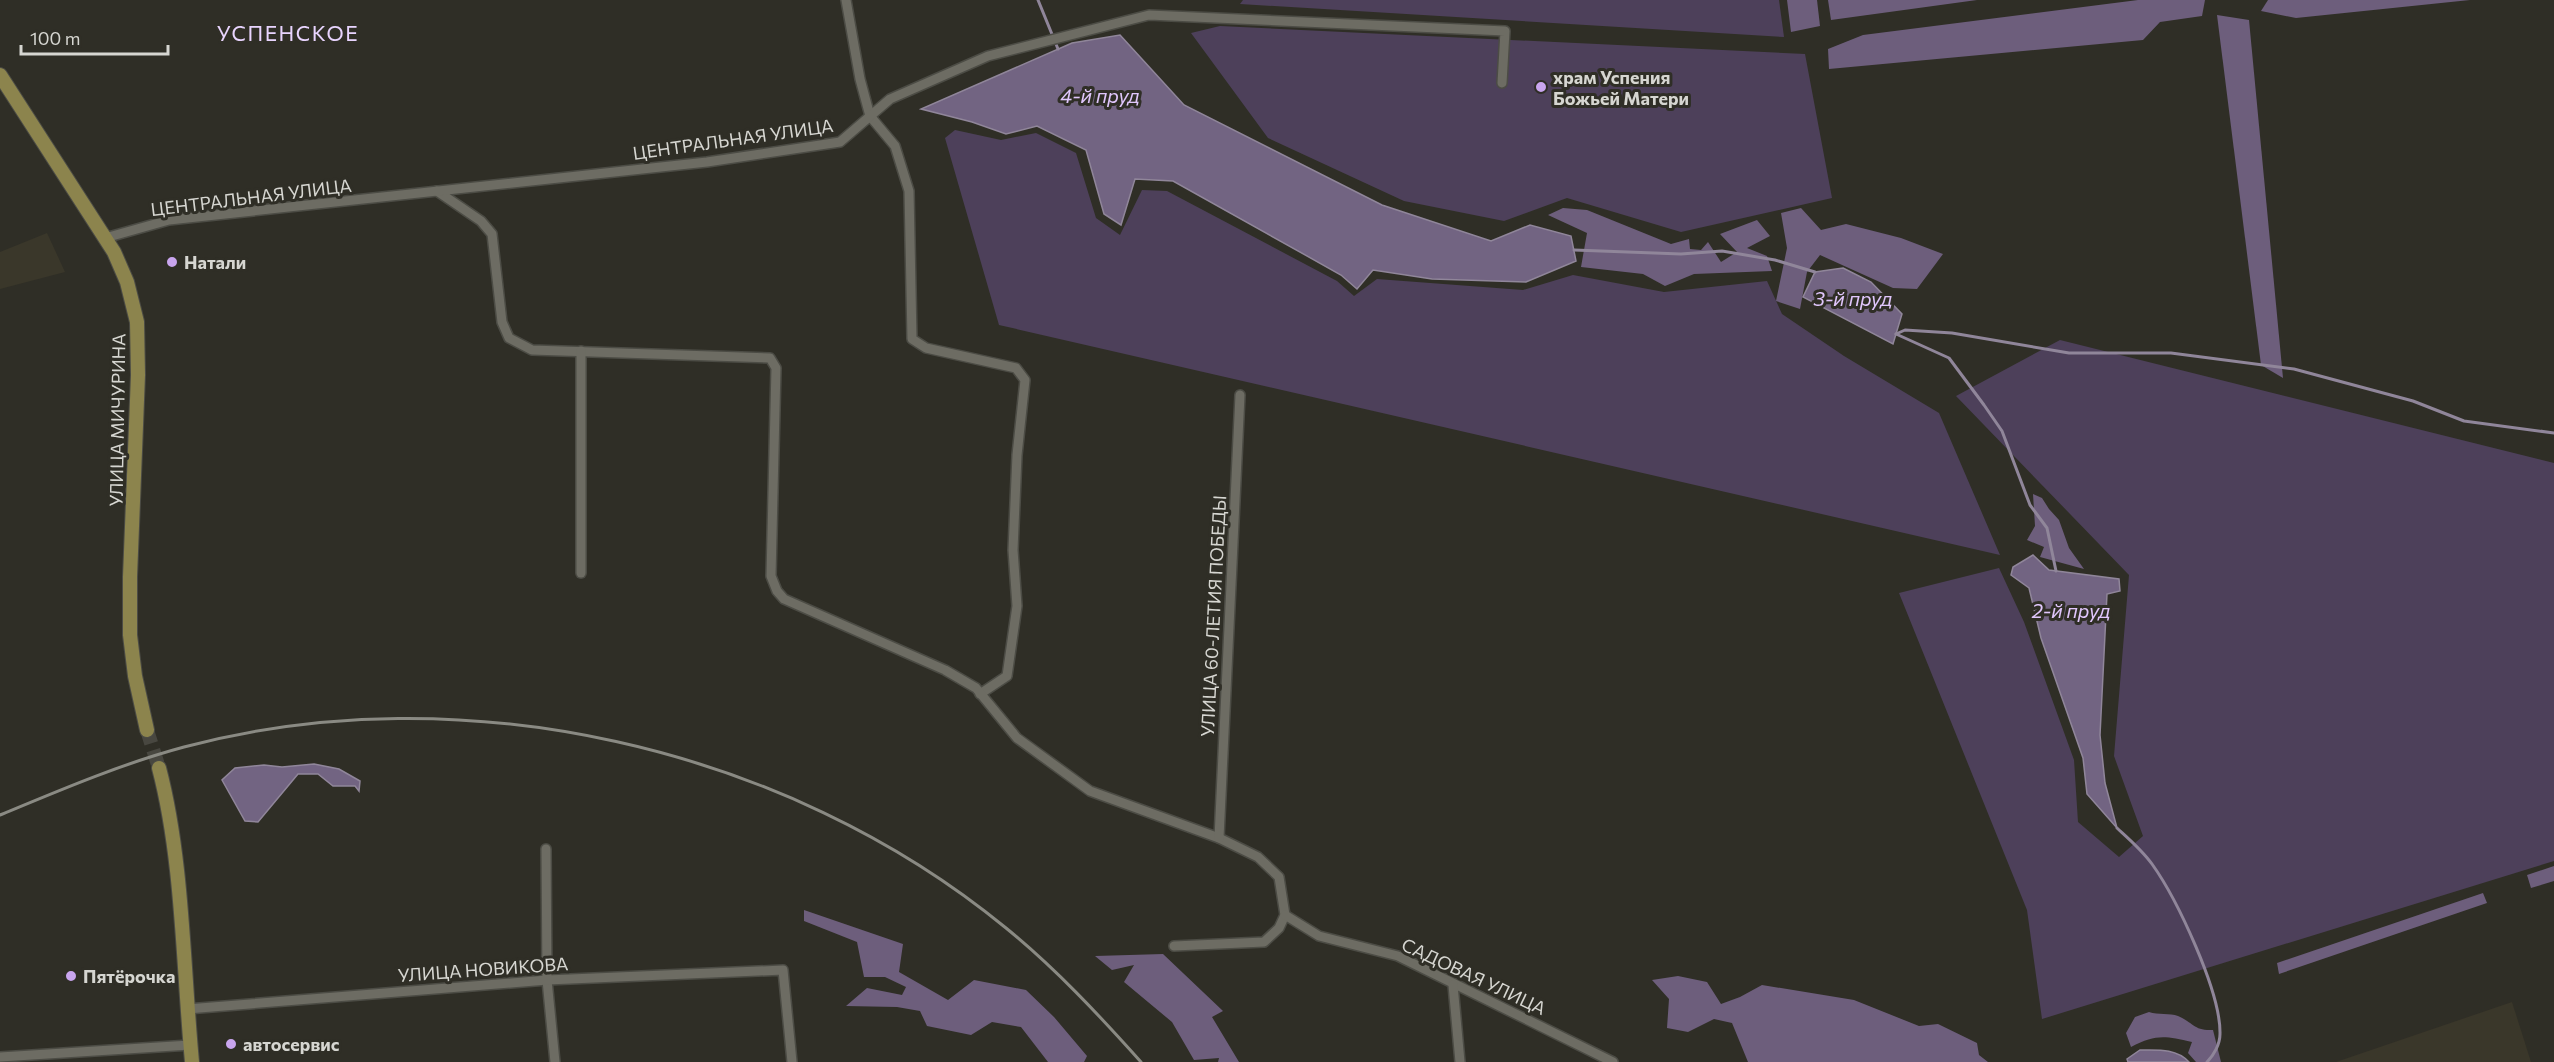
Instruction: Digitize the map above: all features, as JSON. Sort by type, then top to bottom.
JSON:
[{"type":"main road","name":"УЛИЦА МИЧУРИНА","points":[[2,83],[105,238],[127,282],[136,322],[138,375],[130,635],[135,676],[147,730]]},
{"type":"main road","points":[[159,768],[168,802],[192,1062]]},
{"type":"street","points":[[846,0],[860,79],[870,116],[895,146],[909,191],[912,339],[926,348],[1016,368],[1025,380],[1017,465],[1013,550],[1017,606],[1012,647],[1007,676],[980,694]]},
{"type":"street","name":"ЦЕНТРАЛЬНАЯ УЛИЦА","points":[[105,238],[169,220],[707,162],[840,142],[890,99],[988,56],[1149,15],[1505,31],[1502,83]]},
{"type":"street","points":[[437,191],[481,222],[492,234],[502,322],[509,338],[532,350],[770,358],[776,368],[771,576],[777,591],[784,598],[945,670],[976,688],[1017,738],[1090,790],[1219,838],[1258,857],[1279,878],[1285,915],[1279,928],[1264,942],[1174,946]]},
{"type":"street","points":[[581,351],[581,573]]},
{"type":"street","name":"УЛИЦА 60-ЛЕТИЯ ПОБЕДЫ","points":[[1219,838],[1240,396]]},
{"type":"street","points":[[546,849],[547,980],[555,1062]]},
{"type":"street","name":"САДОВАЯ УЛИЦА","points":[[1285,915],[1319,936],[1398,956],[1613,1062]]},
{"type":"street","name":"УЛИЦА НОВИКОВА","points":[[187,1009],[547,980],[783,970],[792,1062]]},
{"type":"street","points":[[1453,985],[1460,1062]]},
{"type":"street","points":[[0,1057],[190,1045]]},
{"type":"shaded area","points":[[1243,0],[1779,0],[1784,37],[1240,4]]},
{"type":"shaded area","points":[[1787,0],[1817,0],[1820,26],[1791,32]]},
{"type":"shaded area","points":[[1828,0],[1977,0],[1831,20]]},
{"type":"shaded area","points":[[2138,0],[2205,0],[2202,16],[2160,22],[2143,40],[1829,69],[1828,49],[1863,35]]},
{"type":"shaded area","points":[[2268,0],[2470,0],[2296,18],[2261,11]]},
{"type":"shaded area","points":[[2217,15],[2249,20],[2283,378],[2261,365]]},
{"type":"shaded area","points":[[1220,26],[1805,54],[1832,198],[1681,232],[1567,198],[1504,221],[1404,201],[1268,138],[1191,33]]},
{"type":"shaded area","points":[[955,130],[1001,140],[1036,133],[1076,153],[1096,218],[1120,235],[1142,190],[1167,191],[1337,281],[1354,296],[1377,279],[1523,290],[1573,275],[1664,292],[1767,281],[1782,314],[1844,356],[1939,413],[2000,555],[999,325],[945,138]]},
{"type":"shaded area","points":[[1563,208],[1587,210],[1671,244],[1689,239],[1690,249],[1701,250],[1708,242],[1721,262],[1737,252],[1720,234],[1757,220],[1770,236],[1747,248],[1767,256],[1772,271],[1694,274],[1665,286],[1643,274],[1581,267],[1587,233],[1548,215]]},
{"type":"shaded area","points":[[1801,208],[1821,230],[1846,224],[1901,238],[1943,254],[1917,289],[1893,288],[1820,255],[1807,272],[1800,309],[1776,301],[1787,248],[1781,213]]},
{"type":"shaded area","points":[[47,233],[65,272],[0,289],[0,252]]},
{"type":"shaded area","points":[[2060,340],[2554,463],[2554,861],[2042,1019],[2027,910],[1899,593],[1999,568],[2024,622],[2074,760],[2078,822],[2119,857],[2143,836],[2114,756],[2129,575],[1956,396]]},
{"type":"shaded area","points":[[2033,494],[2042,498],[2059,520],[2069,548],[2084,569],[2040,557],[2044,547],[2027,540],[2035,526]]},
{"type":"shaded area","points":[[2554,866],[2554,881],[2531,888],[2527,875]]},
{"type":"shaded area","points":[[2483,893],[2487,903],[2279,974],[2277,963]]},
{"type":"shaded area","points":[[804,910],[903,944],[899,972],[948,1000],[974,980],[1026,990],[1054,1017],[1087,1056],[1084,1062],[1048,1062],[1021,1027],[992,1022],[971,1035],[927,1026],[920,1011],[897,1007],[846,1006],[867,988],[902,995],[906,987],[885,977],[864,977],[857,942],[804,921]]},
{"type":"shaded area","points":[[1163,954],[1223,1011],[1212,1017],[1239,1062],[1218,1062],[1219,1058],[1194,1060],[1172,1022],[1124,982],[1134,965],[1112,970],[1095,956]]},
{"type":"shaded area","points":[[1678,976],[1707,982],[1721,1004],[1762,985],[1854,1000],[1919,1026],[1938,1024],[1977,1043],[1979,1055],[1988,1062],[1748,1062],[1732,1023],[1714,1019],[1688,1032],[1667,1028],[1669,999],[1652,980]]},
{"type":"shaded area","points":[[2512,1002],[2531,1062],[2336,1062]]},
{"type":"shaded area","points":[[2149,1012],[2175,1015],[2198,1028],[2213,1030],[2221,1062],[2196,1062],[2188,1053],[2192,1042],[2175,1038],[2154,1038],[2131,1047],[2126,1033],[2135,1017]]},
{"type":"water","name":"4-й пруд","points":[[1120,35],[1184,105],[1382,205],[1491,241],[1530,225],[1571,236],[1576,261],[1526,282],[1432,279],[1373,270],[1357,289],[1341,275],[1173,181],[1135,179],[1121,225],[1104,214],[1086,150],[1037,126],[1006,134],[972,122],[921,109],[1072,43]]},
{"type":"water","name":"3-й пруд","points":[[1843,268],[1871,282],[1902,314],[1893,344],[1803,297],[1815,272]]},
{"type":"water","name":"2-й пруд","points":[[2033,555],[2049,570],[2119,579],[2120,591],[2107,594],[2100,735],[2105,783],[2117,828],[2087,794],[2083,758],[2041,638],[2029,588],[2011,575],[2013,567]]},
{"type":"water","points":[[314,764],[339,769],[360,781],[359,791],[355,786],[333,786],[318,774],[298,774],[258,822],[245,821],[222,780],[235,768]]},
{"type":"water","points":[[2140,1050],[2172,1052],[2189,1062],[2128,1062],[2127,1059]]},
{"type":"waterway","points":[[1038,0],[1058,49]]},
{"type":"waterway","points":[[1574,250],[1681,254],[1722,251],[1775,260],[1815,272]]},
{"type":"waterway","points":[[1896,334],[1905,330],[1952,333],[2069,353],[2171,353],[2294,369],[2413,401],[2464,421],[2554,433]]},
{"type":"waterway","points":[[1896,334],[1949,358],[2002,431],[2030,505],[2047,528],[2056,571]]},
{"type":"waterway","points":[[2117,828],[2144,854],[2162,880],[2185,922],[2206,971],[2218,1016],[2220,1034],[2216,1049],[2207,1062]]},
{"type":"tunnel","points":[[147,730],[159,768]]},
{"type":"railway","points":[[0,815],[137,761],[184,747],[290,726],[398,718],[508,724],[616,742],[722,771],[823,813],[919,865],[1024,943],[1076,992],[1141,1062]]},
{"type":"place","name":"храм Успения Божьей Матери","points":[[1541,87]]},
{"type":"place","name":"Натали","points":[[172,262]]},
{"type":"place","name":"Пятёрочка","points":[[71,976]]},
{"type":"place","name":"автосервис","points":[[231,1044]]},
{"type":"district","name":"УСПЕНСКОЕ","points":[[288,32]]}]
